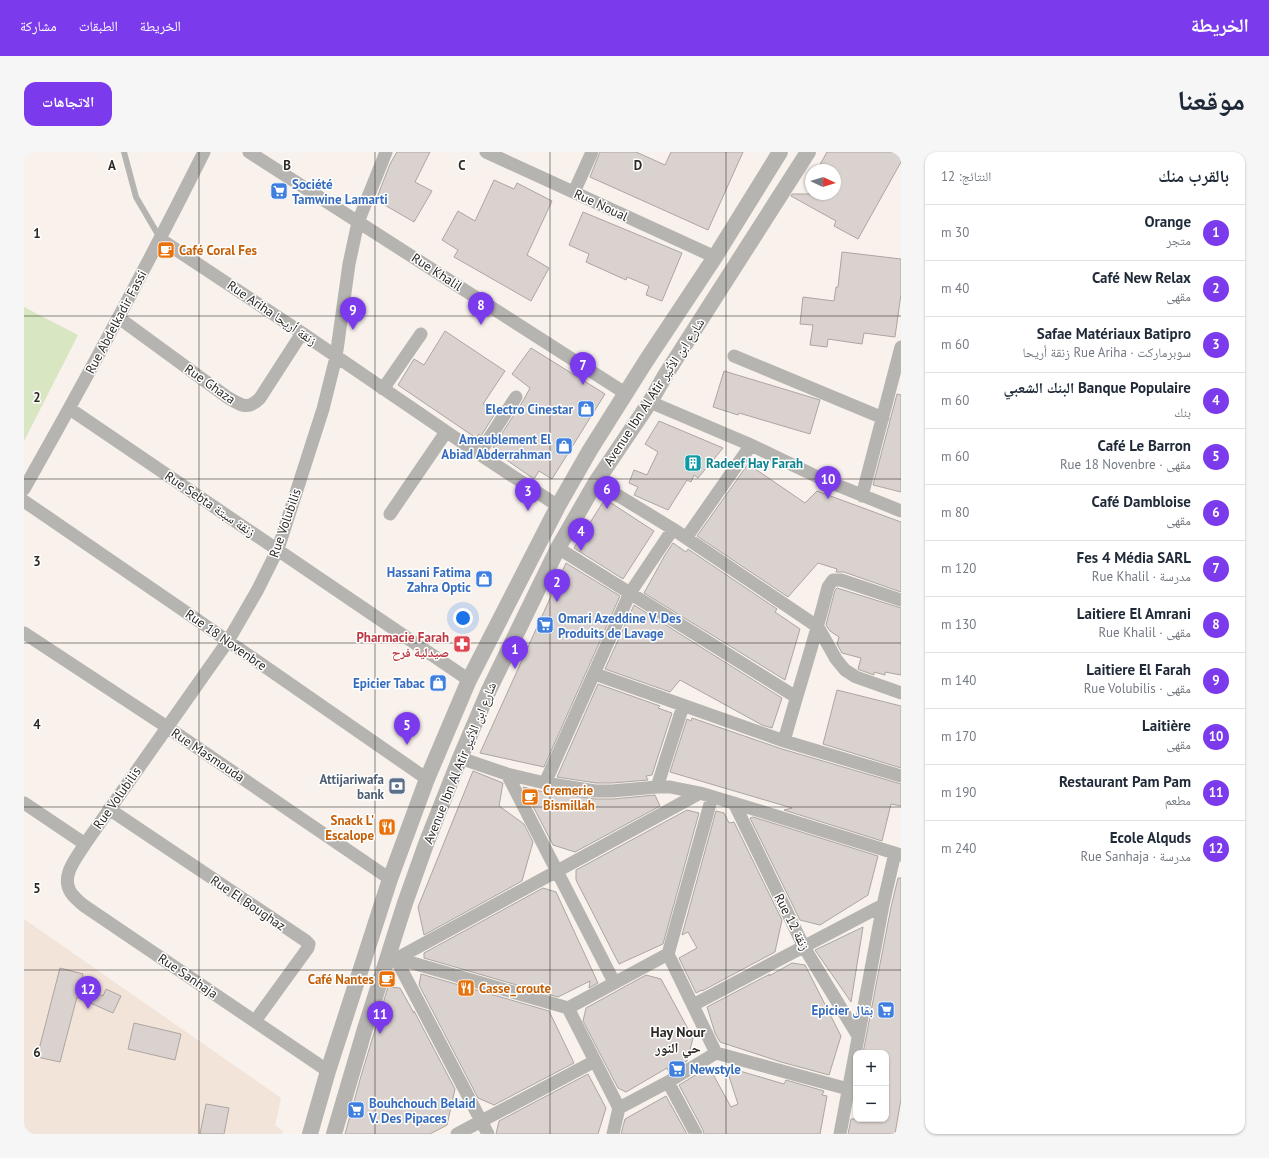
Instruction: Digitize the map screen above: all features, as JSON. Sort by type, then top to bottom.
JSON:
[{"type":"street","name":"Rue Abdelkadir Fassi","points":[[24,489],[70,409],[119,318],[204,152]]},
{"type":"street","name":"Rue Khalil","points":[[249,152],[625,393]]},
{"type":"street","name":"Rue Volubilis","points":[[70,869],[109,809],[228,641],[257,591],[278,550],[323,409],[336,357],[349,264],[358,222],[386,152]]},
{"type":"street","name":"Rue Noual","points":[[486,152],[715,257]]},
{"type":"street","points":[[574,192],[592,152]]},
{"type":"street","name":"Avenue Ibn Al Atir شارع ابن الأثير","points":[[310,1134],[328,1071],[390,879],[427,779],[469,680],[522,573],[558,506],[625,393],[715,257],[779,152]]},
{"type":"street","name":"Avenue Ibn Al Atir شارع ابن الأثير","points":[[334,1134],[392,957],[405,903],[426,844],[489,690],[558,548],[596,482],[650,402],[666,374],[808,152]]},
{"type":"street","name":"Rue Ariha زنقة أريحا","points":[[160,239],[558,506]]},
{"type":"street","name":"Rue Ghaza","points":[[119,318],[227,398],[242,406],[255,403],[260,398],[302,333]]},
{"type":"street","points":[[383,389],[421,334]]},
{"type":"street","points":[[862,496],[901,347]]},
{"type":"street","points":[[734,356],[883,418]]},
{"type":"street","points":[[479,454],[516,397]]},
{"type":"street","points":[[650,402],[751,445],[822,479],[901,511]]},
{"type":"street","name":"Rue Sebta زنقة سبتة","points":[[70,409],[469,680]]},
{"type":"street","points":[[390,514],[446,432]]},
{"type":"street","points":[[686,538],[751,445]]},
{"type":"street","points":[[596,482],[673,529],[818,627],[836,659],[845,670],[856,677],[901,693]]},
{"type":"street","name":"Rue 18 Novenbre","points":[[24,502],[427,779]]},
{"type":"street","points":[[545,783],[630,593],[673,529]]},
{"type":"street","points":[[558,548],[796,697]]},
{"type":"street","points":[[784,742],[796,697],[818,627],[828,587],[833,580],[842,580],[901,600]]},
{"type":"street","name":"Rue Masmouda","points":[[24,633],[167,727],[390,879]]},
{"type":"street","points":[[595,674],[784,742],[901,776]]},
{"type":"street","points":[[658,787],[684,706]]},
{"type":"street","points":[[460,758],[507,774],[545,783],[595,791],[612,792],[658,787],[706,795],[898,854],[883,905],[840,1134]]},
{"type":"street","points":[[507,774],[614,982]]},
{"type":"street","points":[[392,957],[706,795]]},
{"type":"street","points":[[706,795],[668,954],[716,1053]]},
{"type":"street","points":[[24,803],[85,844]]},
{"type":"street","name":"Rue 12 زنقة","points":[[734,803],[804,947],[858,1036]]},
{"type":"street","name":"Rue El Boughaz","points":[[109,809],[309,944],[308,948],[254,1021]]},
{"type":"street","name":"Rue Sanhaja","points":[[70,869],[67,882],[70,892],[83,904],[328,1071]]},
{"type":"street","points":[[693,1005],[883,905]]},
{"type":"street","points":[[392,957],[568,1008],[668,954]]},
{"type":"street","points":[[392,957],[488,1134]]},
{"type":"street","points":[[568,1008],[619,1108],[612,1134]]},
{"type":"street","points":[[619,1108],[668,1082],[716,1053],[848,1089]]},
{"type":"street","points":[[457,1134],[595,1061]]},
{"type":"street","points":[[668,1082],[696,1134]]},
{"type":"lane","points":[[124,152],[136,197],[160,239]]},
{"type":"shaded area","points":[[24,919],[281,1098],[275,1125],[283,1131],[282,1134],[24,1134]]},
{"type":"green space","points":[[24,307],[78,335],[24,441]]},
{"type":"building","points":[[397,152],[430,152],[415,182],[432,191],[414,222],[376,200],[390,164]]},
{"type":"building","points":[[600,152],[636,152],[665,165],[671,152],[743,152],[708,230],[590,177]]},
{"type":"building","points":[[827,152],[901,152],[901,162],[858,239],[834,226],[836,221],[791,196],[792,194],[805,194],[805,200],[841,200],[841,164],[820,164]]},
{"type":"building","points":[[494,180],[514,189],[517,183],[552,201],[527,255],[549,268],[531,301],[454,257],[458,250],[442,240],[458,211],[475,221]]},
{"type":"building","points":[[583,212],[682,253],[662,301],[646,295],[649,286],[627,277],[626,280],[586,262],[589,254],[569,245]]},
{"type":"building","points":[[842,252],[901,259],[901,294],[895,337],[864,333],[862,344],[828,339],[827,347],[810,345],[813,325],[800,324],[803,297],[834,301],[836,287],[838,287]]},
{"type":"building","points":[[445,331],[505,371],[483,404],[496,412],[481,436],[479,434],[476,438],[398,385],[414,359],[424,365]]},
{"type":"building","points":[[531,348],[605,394],[552,479],[539,471],[534,479],[508,461],[493,447],[530,388],[512,374]]},
{"type":"building","points":[[724,371],[820,400],[810,434],[713,407]]},
{"type":"building","points":[[897,394],[901,395],[901,492],[873,485]]},
{"type":"building","points":[[659,421],[723,448],[698,478],[694,475],[691,482],[687,480],[668,510],[634,495],[638,487],[629,483],[634,470],[647,475],[658,452],[645,444]]},
{"type":"building","points":[[748,464],[805,503],[817,491],[901,522],[901,592],[844,572],[836,572],[837,569],[818,563],[788,597],[697,536]]},
{"type":"building","points":[[605,499],[654,531],[623,579],[574,548]]},
{"type":"building","points":[[673,543],[686,552],[688,549],[777,609],[775,612],[800,629],[785,680],[644,593]]},
{"type":"building","points":[[566,563],[620,596],[544,767],[480,753]]},
{"type":"building","points":[[837,588],[901,608],[901,675],[885,672],[885,675],[874,672],[874,675],[860,670],[858,669],[861,658],[842,653],[837,644],[839,637],[830,631],[826,625],[835,590]]},
{"type":"building","points":[[634,605],[782,698],[772,728],[762,725],[680,680],[670,692],[605,669]]},
{"type":"building","points":[[598,684],[660,706],[658,708],[672,713],[652,775],[646,776],[648,780],[596,783],[557,777]]},
{"type":"building","points":[[837,690],[901,706],[901,768],[823,744]]},
{"type":"building","points":[[692,718],[782,749],[901,784],[901,806],[891,804],[882,841],[784,810],[792,808],[670,772],[687,719],[691,721]]},
{"type":"building","points":[[473,771],[503,783],[499,806],[524,824],[533,842],[522,881],[424,935],[418,907]]},
{"type":"building","points":[[523,787],[548,793],[595,799],[655,795],[660,806],[575,852],[553,845]]},
{"type":"building","points":[[687,810],[699,813],[663,944],[619,964],[576,880],[576,870]]},
{"type":"building","points":[[716,811],[724,813],[729,823],[734,822],[782,920],[775,952],[696,993],[679,958],[697,948],[688,932],[682,935]]},
{"type":"building","points":[[753,817],[878,856],[868,895],[820,925],[800,920],[750,818]]},
{"type":"building","points":[[898,878],[901,878],[901,1099],[895,1134],[848,1134],[851,1119],[853,1119],[853,1122],[889,1122],[889,1050],[864,1050]]},
{"type":"building","points":[[543,888],[556,892],[598,983],[589,988],[590,981],[558,997],[424,958],[424,953]]},
{"type":"building","points":[[863,927],[851,1002],[815,950]]},
{"type":"building","points":[[792,963],[805,965],[841,1036],[829,1075],[781,1062],[720,1042],[715,1033],[707,1007]]},
{"type":"building","points":[[60,968],[83,974],[80,986],[103,996],[106,989],[121,996],[113,1013],[77,997],[60,1062],[37,1057]]},
{"type":"building","points":[[421,974],[549,1011],[574,1063],[494,1105],[478,1098],[419,985]]},
{"type":"building","points":[[646,975],[661,979],[693,1038],[687,1061],[669,1072],[667,1068],[626,1092],[618,1088],[583,1021],[586,1008]]},
{"type":"building","points":[[388,987],[400,988],[414,1013],[414,1011],[455,1089],[447,1125],[430,1134],[345,1134],[361,1076]]},
{"type":"building","points":[[134,1023],[181,1034],[175,1060],[128,1049]]},
{"type":"building","points":[[709,1067],[731,1107],[738,1104],[726,1067],[784,1084],[786,1080],[824,1091],[822,1095],[827,1096],[820,1134],[704,1134],[679,1085]]},
{"type":"building","points":[[588,1074],[606,1108],[598,1134],[496,1134],[499,1121]]},
{"type":"building","points":[[666,1096],[687,1134],[621,1134],[625,1119]]},
{"type":"building","points":[[206,1104],[229,1108],[224,1134],[200,1134]]},
{"type":"place","name":"Société Tamwine Lamarti","points":[[279,191]]},
{"type":"place","name":"Café Coral Fes","points":[[166,250]]},
{"type":"place","name":"Laitiere El Amrani","points":[[481,325]]},
{"type":"place","name":"Laitiere El Farah","points":[[353,330]]},
{"type":"place","name":"Fes 4 Média SARL","points":[[583,385]]},
{"type":"place","name":"Electro Cinestar","points":[[586,409]]},
{"type":"place","name":"Ameublement El Abiad Abderrahman","points":[[564,446]]},
{"type":"place","name":"Radeef Hay Farah","points":[[693,463]]},
{"type":"place","name":"Laitière","points":[[828,499]]},
{"type":"place","name":"Café Dambloise","points":[[607,509]]},
{"type":"place","name":"Safae Matériaux Batipro","points":[[528,511]]},
{"type":"place","name":"Banque Populaire البنك الشعبي","points":[[581,551]]},
{"type":"place","name":"Hassani Fatima Zahra Optic","points":[[484,579]]},
{"type":"place","name":"Café New Relax","points":[[557,602]]},
{"type":"place","name":"Omari Azeddine V. Des Produits de Lavage","points":[[545,625]]},
{"type":"place","name":"Pharmacie Farah صيدلية فرح","points":[[462,644]]},
{"type":"place","name":"Orange","points":[[515,669]]},
{"type":"place","name":"Epicier Tabac","points":[[438,683]]},
{"type":"place","name":"Café Le Barron","points":[[407,745]]},
{"type":"place","name":"Attijariwafa bank","points":[[397,786]]},
{"type":"place","name":"Cremerie Bismillah","points":[[530,797]]},
{"type":"place","name":"Snack L' Escalope","points":[[387,827]]},
{"type":"place","name":"Café Nantes","points":[[387,979]]},
{"type":"place","name":"Casse_croute","points":[[466,988]]},
{"type":"place","name":"Ecole Alquds","points":[[88,1009]]},
{"type":"place","name":"Epicier بقال","points":[[886,1010]]},
{"type":"place","name":"Restaurant Pam Pam","points":[[380,1034]]},
{"type":"place","name":"Newstyle","points":[[677,1069]]},
{"type":"place","name":"Bouhchouch Belaid V. Des Pipaces","points":[[356,1110]]},
{"type":"district","name":"Hay Nour حي النور","points":[[678,1040]]}]
